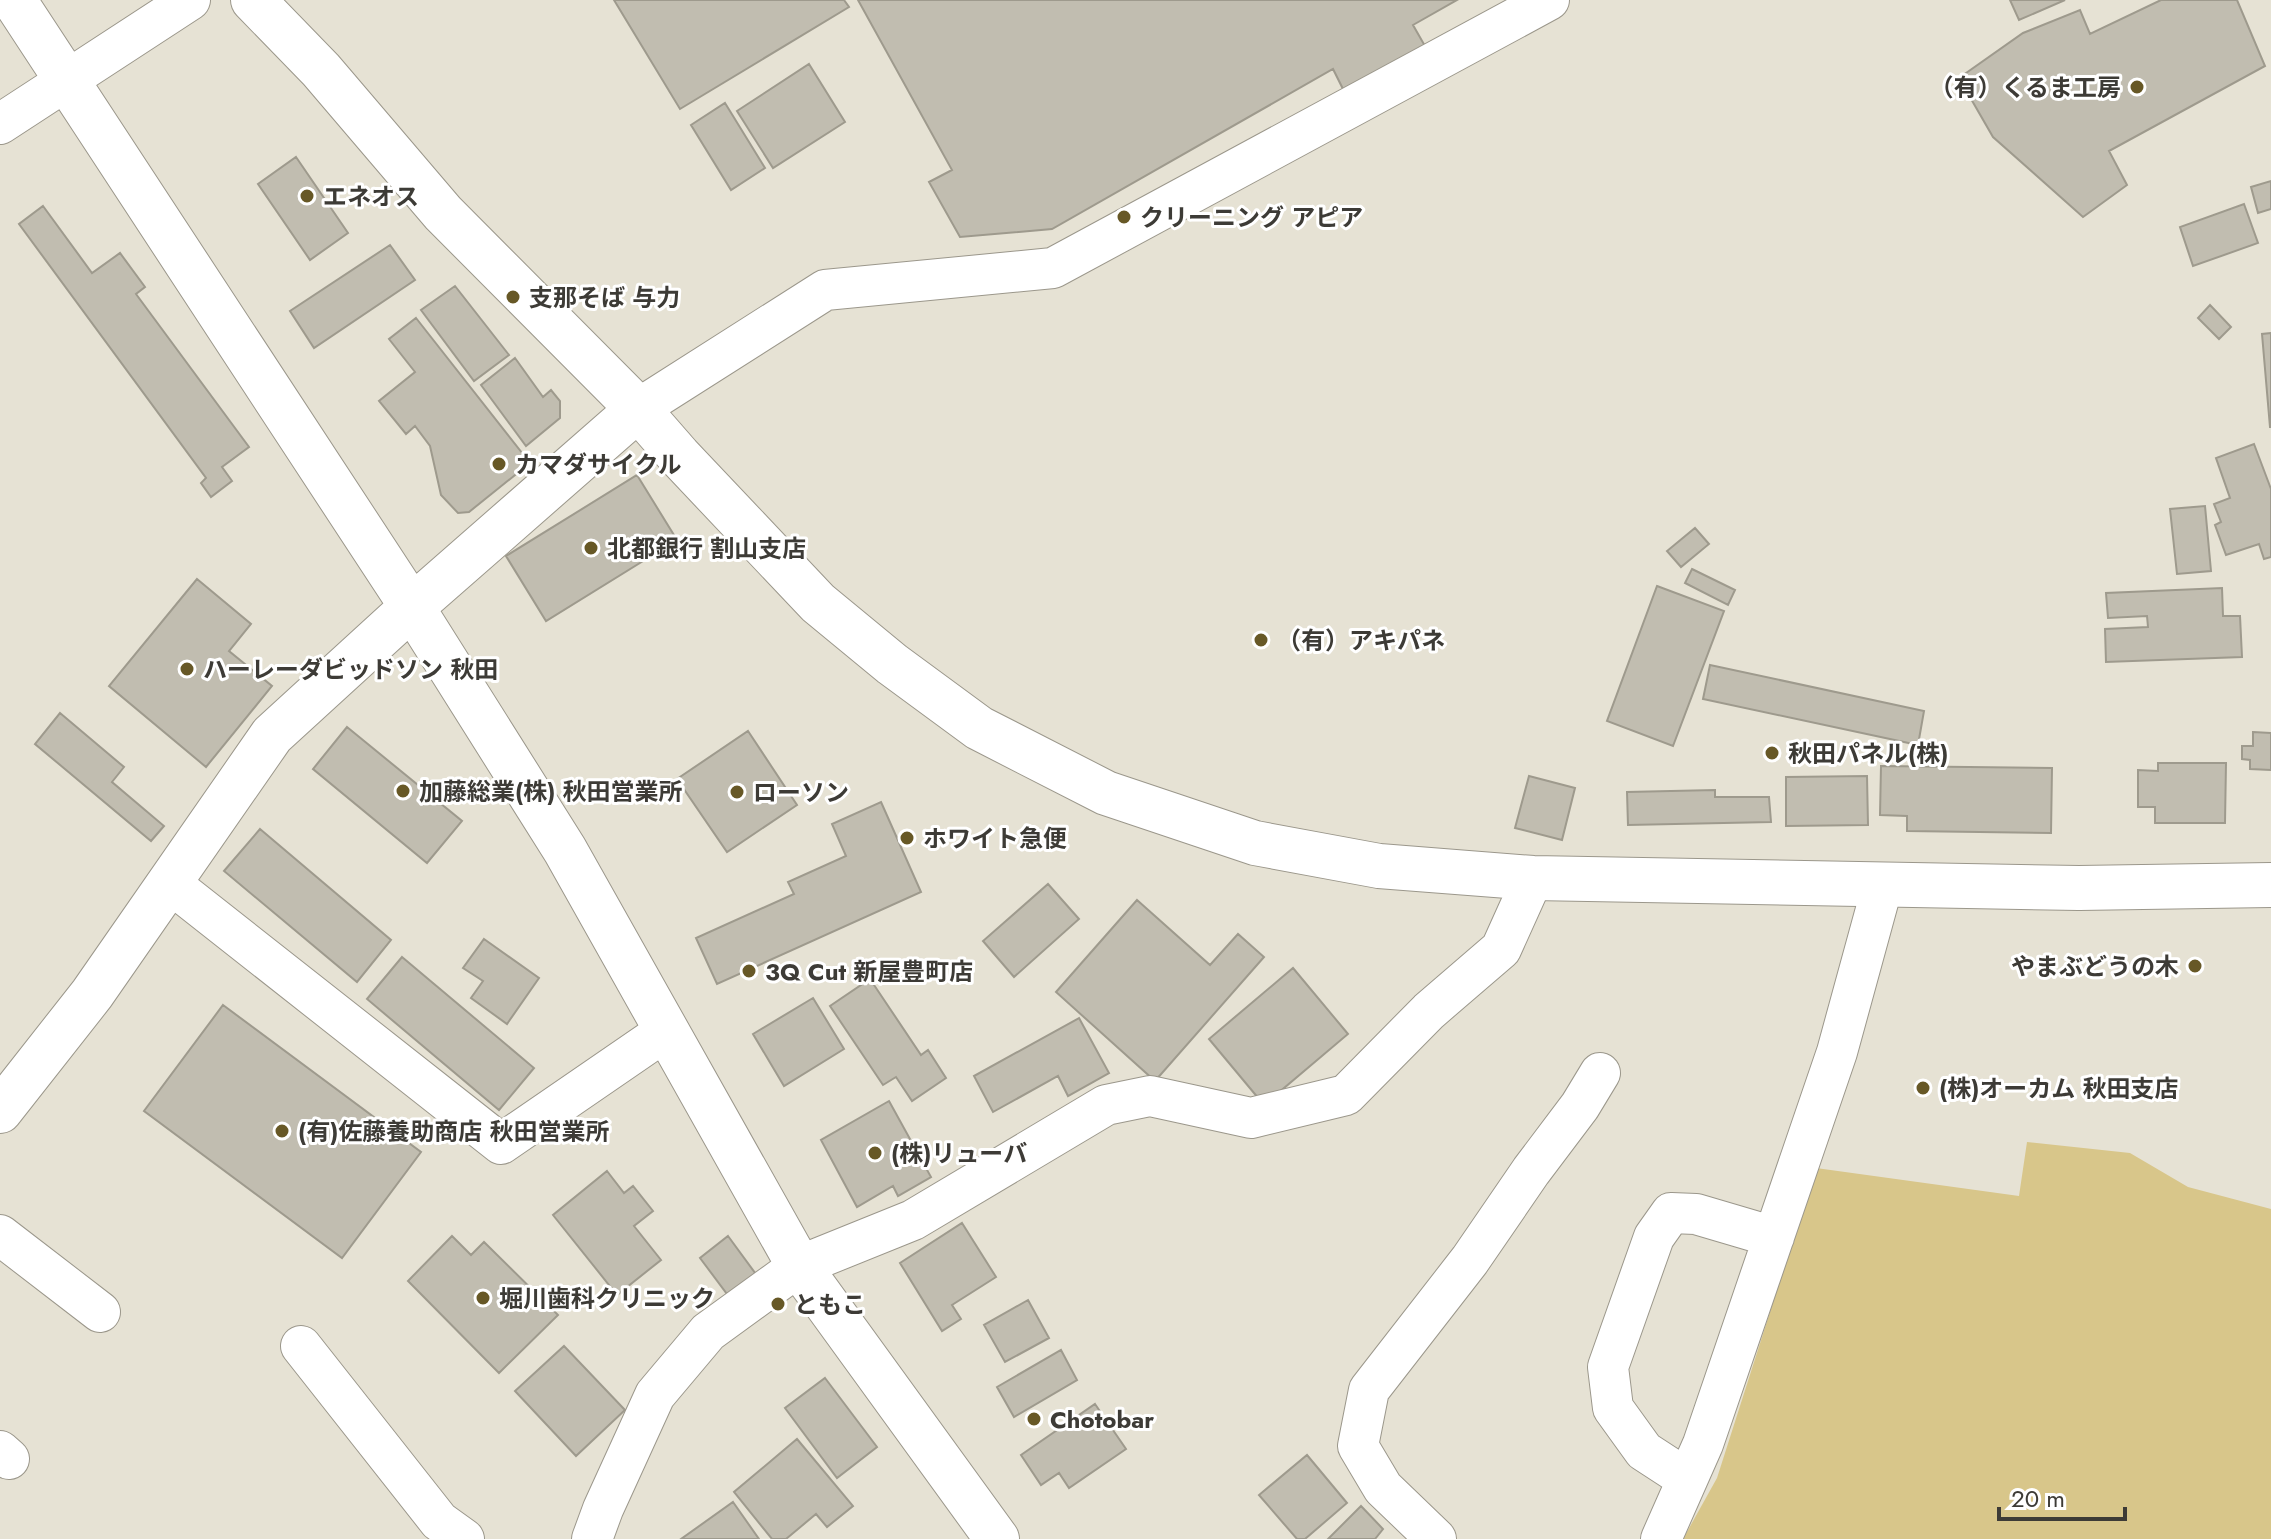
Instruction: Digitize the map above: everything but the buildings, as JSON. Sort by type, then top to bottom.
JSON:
[{"type":"street","points":[[14,0],[412,607],[565,850],[799,1266],[997,1539]]},
{"type":"street","points":[[0,124],[190,0]]},
{"type":"street","points":[[253,0],[321,70],[443,213],[638,409],[818,603],[892,664],[979,728],[1106,793],[1255,843],[1379,866],[1533,878],[2079,888],[2271,885]]},
{"type":"street","points":[[0,1111],[92,994],[272,735],[412,607],[638,409],[825,290],[1053,268],[1549,0]]},
{"type":"street","points":[[592,1539],[655,1395],[708,1332],[799,1266],[913,1220],[1106,1105],[1150,1096],[1251,1118],[1346,1095],[1429,1011],[1501,949],[1533,878]]},
{"type":"street","points":[[171,884],[501,1144],[667,1030]]},
{"type":"street","points":[[1661,1539],[1703,1444],[1837,1052],[1883,884]]},
{"type":"street","points":[[1436,1539],[1383,1488],[1358,1446],[1369,1390],[1470,1260],[1580,1106],[1600,1073]]},
{"type":"street","points":[[1687,1479],[1644,1451],[1613,1408],[1608,1367],[1654,1237],[1671,1213],[1696,1214],[1774,1237]]},
{"type":"street","points":[[0,1235],[100,1312]]},
{"type":"street","points":[[301,1346],[439,1521],[464,1539]]},
{"type":"shaded area","points":[[2027,1142],[2130,1153],[2188,1187],[2271,1209],[2271,1539],[1683,1539],[1717,1478],[1816,1168],[2019,1196]]},
{"type":"place","name":"（有）くるま工房","points":[[2137,87]]},
{"type":"place","name":"エネオス","points":[[307,196]]},
{"type":"place","name":"クリーニング アピア","points":[[1124,217]]},
{"type":"place","name":"支那そば 与力","points":[[513,297]]},
{"type":"place","name":"カマダサイクル","points":[[499,464]]},
{"type":"place","name":"北都銀行 割山支店","points":[[591,548]]},
{"type":"place","name":"（有）アキパネ","points":[[1261,640]]},
{"type":"place","name":"ハーレーダビッドソン 秋田","points":[[187,669]]},
{"type":"place","name":"秋田パネル(株)","points":[[1772,753]]},
{"type":"place","name":"加藤総業(株) 秋田営業所","points":[[403,791]]},
{"type":"place","name":"ローソン","points":[[737,792]]},
{"type":"place","name":"ホワイト急便","points":[[907,838]]},
{"type":"place","name":"やまぶどうの木","points":[[2195,966]]},
{"type":"place","name":"3Q Cut 新屋豊町店","points":[[749,971]]},
{"type":"place","name":"(株)オーカム 秋田支店","points":[[1923,1088]]},
{"type":"place","name":"(有)佐藤養助商店 秋田営業所","points":[[282,1131]]},
{"type":"place","name":"(株)リューバ","points":[[875,1153]]},
{"type":"place","name":"堀川歯科クリニック","points":[[483,1298]]},
{"type":"place","name":"ともこ","points":[[778,1304]]},
{"type":"place","name":"Chotobar","points":[[1034,1419]]}]
